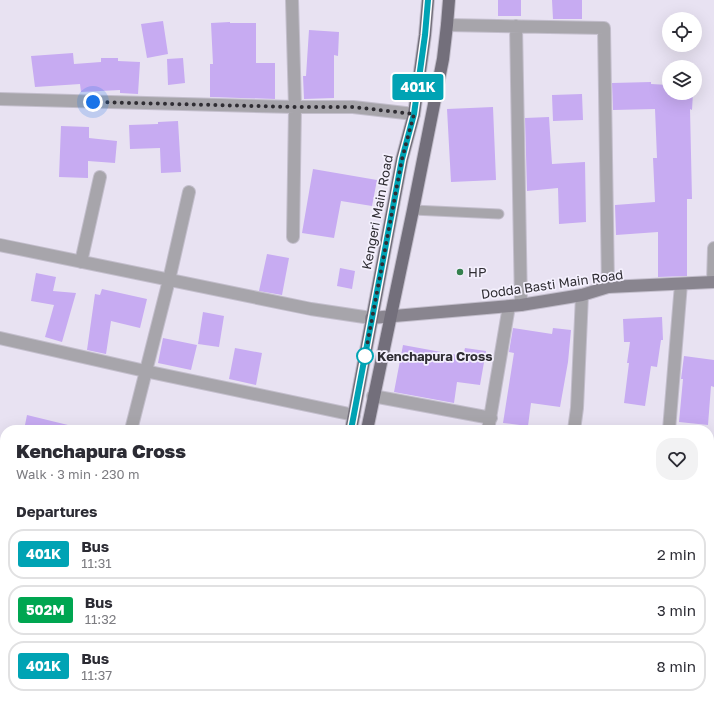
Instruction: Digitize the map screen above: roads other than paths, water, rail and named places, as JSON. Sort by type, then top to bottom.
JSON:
[{"type":"main road","name":"Kengeri Main Road","points":[[352,425],[402,159],[414,114],[425,35],[428,0]]},
{"type":"main road","points":[[368,425],[392,316],[443,59],[448,26],[448,0]]},
{"type":"street","points":[[292,0],[295,107],[293,237]]},
{"type":"street","points":[[448,26],[604,28],[608,287]]},
{"type":"street","points":[[374,396],[489,424],[515,305],[516,26]]},
{"type":"street","points":[[0,99],[295,107],[353,107],[414,114]]},
{"type":"street","points":[[81,262],[100,177]]},
{"type":"street","points":[[132,425],[169,280],[189,192]]},
{"type":"street","points":[[0,245],[311,309],[371,318]]},
{"type":"street","points":[[714,248],[714,282]]},
{"type":"street","name":"Dodda Basti Main Road","points":[[371,318],[515,305],[582,295],[608,287],[714,282]]},
{"type":"street","points":[[669,425],[681,284]]},
{"type":"street","points":[[575,425],[577,408],[582,295]]},
{"type":"street","points":[[0,338],[145,371],[354,415]]},
{"type":"lane","points":[[413,210],[499,214]]},
{"type":"place","name":"HP","points":[[460,272]]},
{"type":"place","name":"Kenchapura Cross","points":[[365,356]]}]
